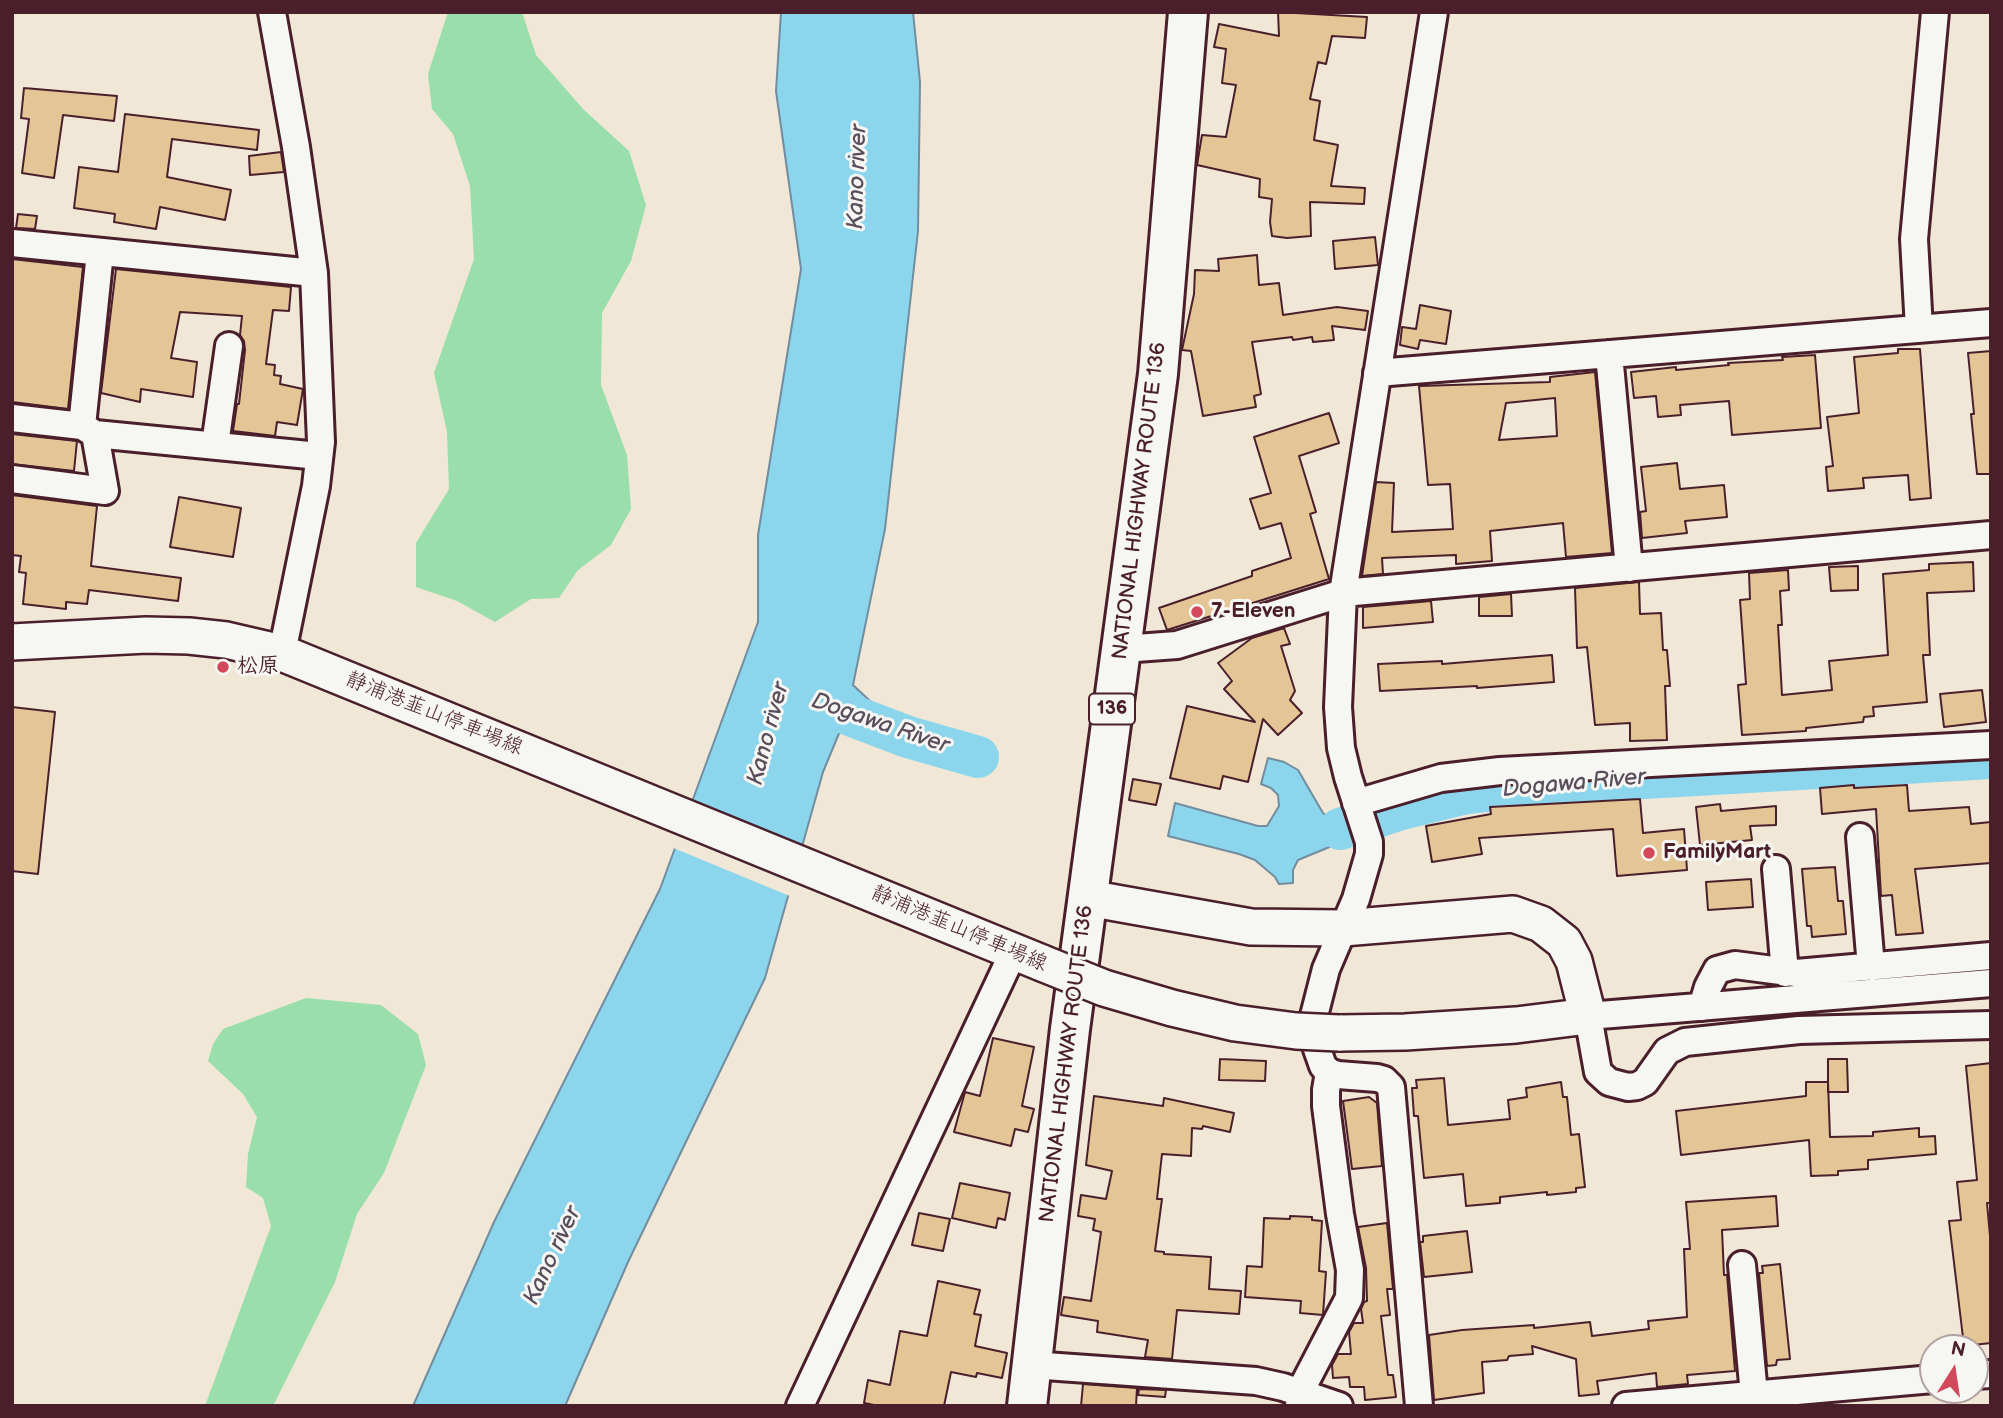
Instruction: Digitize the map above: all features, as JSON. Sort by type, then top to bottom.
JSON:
[{"type":"highway","name":"NATIONAL HIGHWAY ROUTE 136","points":[[1027,1406],[1088,898],[1158,374],[1188,12]]},
{"type":"main road","name":"静浦港韮山停車場線","points":[[12,642],[146,635],[189,636],[226,640],[296,658],[1104,988],[1210,1017],[1296,1031],[1339,1033],[1516,1025],[1588,1016]]},
{"type":"main road","points":[[1088,898],[1251,927],[1343,928],[1502,914],[1524,917],[1541,924],[1564,942],[1574,961],[1588,1016]]},
{"type":"street","points":[[272,12],[314,273],[319,387],[319,456],[296,658]]},
{"type":"street","points":[[1419,1406],[1391,1087],[1384,1080],[1377,1078],[1329,1072],[1323,1066],[1317,1049],[1314,1016],[1326,969],[1369,854],[1369,842],[1341,748],[1338,707],[1343,593],[1434,12]]},
{"type":"street","points":[[1919,329],[1914,239],[1935,12]]},
{"type":"street","points":[[12,243],[314,273]]},
{"type":"street","points":[[12,479],[105,491],[88,430],[100,252]]},
{"type":"street","points":[[1377,373],[1991,323]]},
{"type":"street","points":[[215,445],[229,346]]},
{"type":"street","points":[[1609,354],[1629,568]]},
{"type":"street","points":[[12,418],[88,430],[319,456]]},
{"type":"street","points":[[1122,649],[1177,645],[1343,593],[1991,535]]},
{"type":"street","points":[[1357,805],[1441,778],[1500,771],[1991,745]]},
{"type":"street","points":[[1860,837],[1871,967]]},
{"type":"street","points":[[1776,869],[1786,972]]},
{"type":"street","points":[[1702,1007],[1717,970],[1735,965],[1786,972],[1991,956]]},
{"type":"street","points":[[800,1406],[1028,957]]},
{"type":"street","points":[[1991,983],[1588,1016],[1598,1072],[1609,1082],[1628,1087],[1645,1082],[1667,1051],[1685,1042],[1799,1030],[1991,1025]]},
{"type":"street","points":[[1299,1399],[1349,1298],[1350,1270],[1326,1106],[1325,1090],[1329,1072]]},
{"type":"street","points":[[1742,1265],[1754,1395]]},
{"type":"street","points":[[1031,1365],[1204,1375],[1256,1381],[1299,1399],[1339,1406]]},
{"type":"street","points":[[1626,1406],[1919,1380]]},
{"type":"green space","points":[[448,12],[522,12],[536,55],[583,109],[629,151],[646,205],[631,261],[602,313],[601,385],[627,455],[631,509],[611,545],[578,570],[559,598],[531,599],[495,622],[457,601],[416,587],[416,543],[449,489],[447,432],[434,373],[474,259],[470,186],[453,134],[432,109],[428,74]]},
{"type":"green space","points":[[306,998],[381,1005],[418,1034],[426,1065],[384,1173],[357,1214],[335,1282],[273,1406],[205,1406],[271,1226],[263,1198],[246,1187],[248,1154],[257,1117],[243,1094],[208,1061],[213,1044],[223,1029]]},
{"type":"water","name":"Kano river","points":[[781,12],[913,12],[920,82],[918,231],[885,529],[853,685],[885,715],[880,732],[865,729],[840,731],[823,772],[765,978],[628,1262],[565,1406],[413,1406],[494,1222],[660,889],[758,622],[758,535],[801,269],[776,91]]},
{"type":"water","points":[[1268,758],[1284,762],[1298,770],[1323,813],[1330,819],[1347,820],[1391,802],[1397,819],[1298,860],[1293,870],[1293,883],[1279,884],[1275,877],[1255,860],[1168,836],[1175,803],[1258,826],[1267,826],[1279,806],[1278,795],[1261,784]]},
{"type":"pier","points":[[676,835],[795,884],[792,897],[671,847]]},
{"type":"building","points":[[1278,12],[1367,17],[1365,38],[1332,36],[1326,64],[1318,62],[1310,99],[1320,101],[1314,140],[1338,145],[1331,186],[1365,188],[1364,204],[1310,202],[1311,236],[1272,236],[1272,199],[1259,197],[1260,179],[1197,165],[1202,135],[1226,137],[1236,85],[1222,83],[1226,49],[1214,47],[1219,24],[1279,36]]},
{"type":"building","points":[[24,88],[117,96],[114,121],[63,115],[54,178],[22,173],[29,119],[21,118]]},
{"type":"building","points":[[125,114],[259,130],[257,150],[172,139],[167,177],[231,190],[225,220],[160,207],[156,229],[114,222],[115,214],[74,208],[79,167],[118,172]]},
{"type":"building","points":[[281,152],[284,172],[250,175],[249,156]]},
{"type":"building","points":[[18,214],[37,216],[35,229],[16,228]]},
{"type":"building","points":[[1375,237],[1378,265],[1335,269],[1333,241]]},
{"type":"building","points":[[1257,255],[1259,285],[1279,283],[1283,315],[1337,307],[1368,311],[1365,330],[1332,326],[1334,340],[1313,342],[1312,337],[1293,340],[1292,337],[1252,342],[1261,394],[1254,396],[1256,407],[1203,416],[1191,351],[1182,350],[1194,294],[1195,270],[1219,271],[1218,259]]},
{"type":"building","points":[[12,259],[83,267],[68,409],[12,402]]},
{"type":"building","points":[[116,269],[291,287],[289,311],[273,310],[266,364],[275,365],[274,375],[281,376],[280,384],[303,389],[297,425],[277,422],[275,436],[233,431],[245,350],[240,335],[242,316],[180,312],[171,358],[197,362],[193,397],[141,389],[140,402],[101,393]]},
{"type":"building","points":[[1420,305],[1451,311],[1446,344],[1420,340],[1418,349],[1400,345],[1402,327],[1416,329]]},
{"type":"building","points":[[1898,349],[1920,349],[1931,498],[1910,500],[1908,475],[1863,478],[1864,488],[1828,491],[1826,467],[1833,466],[1827,417],[1859,413],[1854,357],[1898,353]]},
{"type":"building","points":[[1991,351],[1991,474],[1977,474],[1968,353]]},
{"type":"building","points":[[1815,355],[1821,428],[1732,435],[1729,401],[1680,405],[1681,415],[1658,417],[1656,396],[1634,398],[1631,372],[1676,367],[1676,370]]},
{"type":"building","points":[[1595,372],[1612,553],[1566,557],[1563,523],[1490,531],[1492,561],[1456,564],[1456,555],[1382,558],[1383,574],[1362,576],[1376,482],[1394,483],[1392,532],[1453,529],[1450,484],[1428,485],[1419,386],[1550,382],[1550,377]],"holes":[[[1555,398],[1557,436],[1499,440],[1506,403]]]},
{"type":"building","points":[[1329,413],[1339,443],[1299,456],[1316,512],[1310,514],[1329,579],[1167,630],[1159,608],[1252,576],[1252,571],[1291,558],[1281,523],[1260,529],[1250,499],[1271,493],[1254,437]]},
{"type":"building","points":[[12,434],[77,441],[74,471],[12,464]]},
{"type":"building","points":[[1677,463],[1680,489],[1724,485],[1727,517],[1685,521],[1687,533],[1642,538],[1640,512],[1646,511],[1641,467]]},
{"type":"building","points":[[12,495],[97,506],[91,566],[181,578],[178,601],[89,590],[87,604],[66,602],[66,609],[23,604],[26,573],[19,572],[21,556],[12,555]]},
{"type":"building","points":[[179,497],[241,508],[233,557],[170,547]]},
{"type":"building","points":[[1973,562],[1974,591],[1927,593],[1930,655],[1923,655],[1927,702],[1873,707],[1874,716],[1864,717],[1863,722],[1806,728],[1806,731],[1742,735],[1738,685],[1746,684],[1740,600],[1750,599],[1749,573],[1788,570],[1789,590],[1780,591],[1782,625],[1778,625],[1782,695],[1832,690],[1829,661],[1888,655],[1883,574],[1929,570],[1929,564]]},
{"type":"building","points":[[1858,566],[1858,590],[1831,591],[1829,567]]},
{"type":"building","points":[[1639,582],[1640,614],[1661,613],[1663,650],[1667,650],[1670,686],[1665,686],[1667,740],[1630,741],[1630,723],[1595,725],[1587,647],[1577,648],[1575,588]]},
{"type":"building","points":[[1511,594],[1512,616],[1479,616],[1479,597]]},
{"type":"building","points":[[1431,601],[1433,622],[1363,628],[1363,607]]},
{"type":"building","points":[[1284,628],[1290,644],[1281,646],[1295,691],[1290,700],[1302,713],[1278,735],[1263,719],[1248,782],[1223,776],[1220,789],[1170,778],[1187,706],[1255,722],[1224,689],[1232,681],[1218,663],[1252,638]]},
{"type":"building","points":[[1552,655],[1554,682],[1380,691],[1378,664],[1442,661],[1442,664]]},
{"type":"building","points":[[1982,690],[1986,722],[1944,727],[1940,694]]},
{"type":"building","points":[[12,707],[55,712],[38,874],[12,871]]},
{"type":"building","points":[[1133,779],[1161,784],[1156,805],[1129,800]]},
{"type":"building","points":[[1854,785],[1854,788],[1907,785],[1909,811],[1969,807],[1971,824],[1991,822],[1991,863],[1915,869],[1923,933],[1896,935],[1892,895],[1881,896],[1876,809],[1822,814],[1820,788]]},
{"type":"building","points":[[1640,799],[1643,833],[1684,829],[1687,870],[1617,876],[1613,829],[1479,838],[1482,854],[1432,862],[1426,826],[1491,814],[1490,807]]},
{"type":"building","points":[[1720,804],[1721,811],[1776,806],[1776,825],[1750,826],[1752,840],[1700,845],[1696,807]]},
{"type":"building","points":[[1835,867],[1838,901],[1843,901],[1846,934],[1812,937],[1811,926],[1807,926],[1802,869]]},
{"type":"building","points":[[1751,879],[1753,907],[1708,910],[1706,882]]},
{"type":"building","points":[[993,1038],[1034,1047],[1022,1106],[1034,1109],[1028,1132],[1015,1129],[1011,1146],[954,1132],[965,1092],[980,1096]]},
{"type":"building","points":[[1220,1059],[1266,1061],[1265,1081],[1219,1080]]},
{"type":"building","points":[[1828,1059],[1847,1059],[1848,1092],[1828,1092]]},
{"type":"building","points":[[1991,1063],[1991,1203],[1987,1203],[1991,1247],[1989,1343],[1989,1334],[1963,1334],[1949,1221],[1961,1220],[1957,1182],[1977,1180],[1966,1066]]},
{"type":"building","points":[[1444,1078],[1448,1125],[1510,1119],[1508,1100],[1527,1097],[1526,1088],[1561,1082],[1563,1097],[1567,1097],[1571,1135],[1579,1134],[1585,1187],[1576,1188],[1576,1192],[1500,1197],[1500,1203],[1466,1206],[1463,1174],[1424,1178],[1418,1116],[1414,1116],[1412,1088],[1417,1088],[1416,1080]]},
{"type":"building","points":[[1806,1082],[1828,1082],[1830,1137],[1873,1136],[1873,1132],[1919,1128],[1919,1137],[1935,1136],[1936,1154],[1868,1160],[1868,1169],[1838,1171],[1838,1175],[1811,1176],[1809,1140],[1681,1155],[1676,1111],[1806,1096]]},
{"type":"building","points":[[1094,1096],[1163,1106],[1164,1098],[1234,1113],[1230,1132],[1203,1126],[1202,1129],[1192,1128],[1191,1156],[1162,1154],[1157,1199],[1162,1199],[1155,1251],[1211,1257],[1209,1289],[1241,1291],[1239,1314],[1177,1310],[1172,1359],[1145,1357],[1148,1340],[1097,1332],[1098,1321],[1061,1315],[1064,1297],[1091,1301],[1101,1232],[1093,1230],[1095,1219],[1078,1216],[1081,1195],[1106,1199],[1112,1171],[1086,1165]]},
{"type":"building","points":[[1369,1097],[1377,1103],[1382,1166],[1352,1169],[1343,1101]]},
{"type":"building","points":[[960,1183],[1010,1193],[1005,1220],[998,1218],[996,1228],[952,1218]]},
{"type":"building","points":[[1776,1196],[1778,1226],[1722,1230],[1724,1275],[1727,1275],[1735,1371],[1687,1375],[1688,1384],[1657,1387],[1656,1373],[1597,1381],[1599,1394],[1579,1396],[1576,1359],[1532,1346],[1533,1354],[1482,1362],[1484,1393],[1434,1400],[1429,1335],[1462,1330],[1534,1325],[1534,1328],[1590,1322],[1592,1336],[1649,1329],[1648,1321],[1687,1317],[1684,1249],[1690,1249],[1686,1202]]},
{"type":"building","points":[[919,1213],[950,1219],[943,1251],[912,1245]]},
{"type":"building","points":[[1290,1216],[1312,1217],[1312,1220],[1322,1221],[1319,1271],[1326,1272],[1323,1315],[1300,1313],[1301,1301],[1245,1297],[1247,1266],[1262,1267],[1264,1218],[1290,1219]]},
{"type":"building","points":[[1387,1223],[1393,1289],[1387,1289],[1390,1315],[1381,1316],[1388,1375],[1393,1375],[1396,1397],[1365,1400],[1364,1387],[1350,1387],[1349,1377],[1333,1378],[1332,1365],[1338,1354],[1351,1354],[1349,1332],[1354,1323],[1363,1323],[1361,1309],[1367,1301],[1366,1268],[1358,1227]]},
{"type":"building","points":[[1467,1231],[1472,1272],[1424,1277],[1420,1242],[1423,1242],[1423,1236]]},
{"type":"building","points":[[1780,1264],[1790,1359],[1777,1360],[1776,1365],[1767,1366],[1759,1273],[1763,1273],[1762,1266]]},
{"type":"building","points":[[938,1281],[980,1290],[974,1314],[981,1315],[975,1346],[1007,1353],[1002,1378],[951,1372],[944,1406],[879,1406],[864,1403],[868,1380],[890,1385],[900,1331],[927,1336]]},
{"type":"building","points":[[1083,1384],[1137,1388],[1136,1406],[1081,1406]]},
{"type":"building","points":[[1139,1389],[1166,1390],[1165,1397],[1138,1395]]},
{"type":"waterway","name":"Dogawa River","points":[[829,707],[908,737],[978,757]]},
{"type":"waterway","name":"Dogawa River","points":[[1340,829],[1401,809],[1466,793],[1575,782],[1991,758]]},
{"type":"place","name":"7-Eleven","points":[[1197,612]]},
{"type":"place","name":"松原","points":[[223,667]]},
{"type":"place","name":"FamilyMart","points":[[1649,853]]}]
